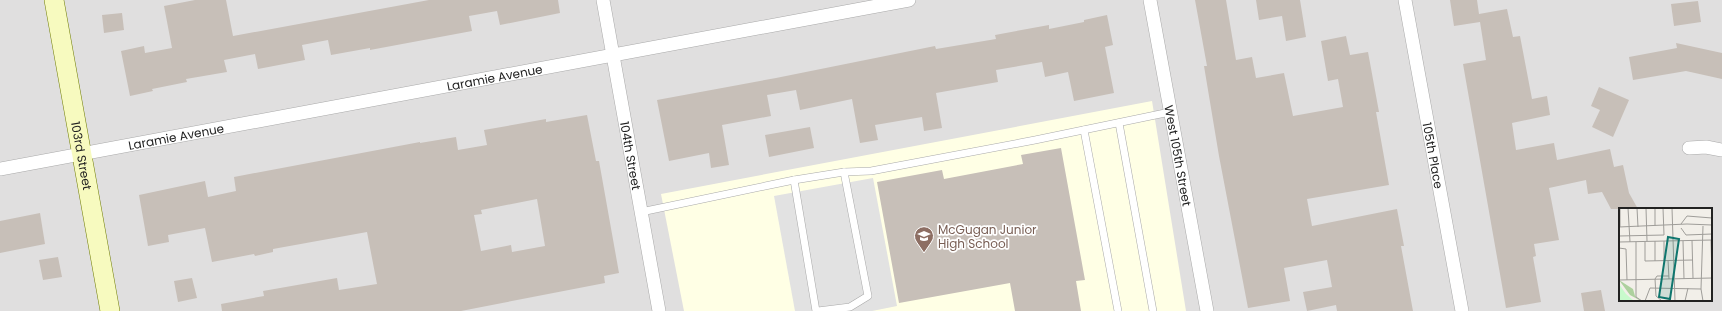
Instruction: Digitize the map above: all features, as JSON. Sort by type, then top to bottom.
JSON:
[{"type":"main road","name":"103rd Street","points":[[54,0],[110,311]]},
{"type":"street","name":"104th Street","points":[[603,0],[659,311]]},
{"type":"street","name":"Laramie Avenue","points":[[0,169],[909,0]]},
{"type":"street","name":"West 105th Street","points":[[1150,0],[1207,311]]},
{"type":"street","name":"105th Place","points":[[1405,0],[1462,311]]},
{"type":"street","points":[[1689,148],[1706,147],[1722,150]]},
{"type":"lane","points":[[641,212],[794,180],[844,172],[871,171],[1170,112]]},
{"type":"lane","points":[[1119,123],[1153,311]]},
{"type":"lane","points":[[1084,130],[1118,311]]},
{"type":"lane","points":[[794,180],[817,311],[850,307],[868,296],[844,172]]},
{"type":"shaded area","points":[[0,0],[1722,0],[1722,311],[0,311]]},
{"type":"shaded area","name":"McGugan Junior High School","points":[[1152,101],[1186,311],[684,311],[661,194]]},
{"type":"shaded area","points":[[873,178],[897,306],[872,311],[795,311],[774,196]]},
{"type":"building","points":[[195,0],[226,0],[233,36],[429,0],[558,0],[560,13],[500,25],[497,11],[469,16],[472,31],[370,50],[370,48],[331,55],[328,40],[302,45],[305,60],[258,69],[255,54],[224,60],[227,72],[186,79],[187,82],[152,89],[153,91],[130,96],[121,51],[144,46],[145,53],[172,48],[164,6]]},
{"type":"building","points":[[1195,0],[1226,0],[1236,60],[1252,57],[1256,78],[1284,73],[1293,116],[1343,107],[1338,79],[1328,81],[1321,41],[1346,36],[1350,55],[1368,52],[1379,112],[1376,112],[1389,185],[1307,199],[1312,226],[1397,209],[1404,246],[1401,246],[1413,311],[1337,311],[1336,305],[1307,311],[1303,292],[1332,287],[1327,260],[1284,268],[1290,301],[1248,308],[1219,156],[1204,66],[1207,66]]},
{"type":"building","points":[[1256,0],[1300,0],[1306,37],[1286,41],[1282,16],[1259,20]]},
{"type":"building","points":[[1450,0],[1477,0],[1479,14],[1507,9],[1513,37],[1520,36],[1532,99],[1547,96],[1550,115],[1512,123],[1516,150],[1554,143],[1557,160],[1610,149],[1614,167],[1623,165],[1629,193],[1637,208],[1611,209],[1602,192],[1588,194],[1586,180],[1549,188],[1559,240],[1534,244],[1536,256],[1533,257],[1541,302],[1506,308],[1463,64],[1486,60],[1480,22],[1454,26]]},
{"type":"building","points":[[1698,1],[1701,22],[1674,26],[1671,4]]},
{"type":"building","points":[[122,13],[124,30],[104,33],[102,15]]},
{"type":"building","points":[[1107,15],[1113,45],[1105,47],[1114,93],[1074,101],[1068,72],[1045,77],[1042,62],[996,70],[998,82],[936,93],[942,128],[924,131],[922,117],[875,125],[878,140],[860,143],[852,99],[800,110],[796,90],[767,95],[771,116],[722,125],[729,165],[711,168],[709,153],[669,161],[657,100],[935,46],[936,49],[996,39],[995,35],[1049,25],[1049,29],[1084,22],[1084,20]]},
{"type":"building","points":[[1676,43],[1722,53],[1722,79],[1686,71],[1633,80],[1629,57],[1677,48]]},
{"type":"building","points":[[1599,87],[1629,100],[1613,137],[1592,127],[1600,110],[1591,106]]},
{"type":"building","points":[[587,115],[596,161],[599,161],[619,273],[604,276],[605,283],[461,311],[222,311],[221,304],[264,296],[263,291],[337,278],[339,290],[377,284],[367,232],[273,249],[273,252],[255,256],[254,254],[212,262],[205,228],[168,235],[169,242],[148,246],[139,195],[205,181],[208,197],[236,191],[234,177],[420,142],[456,137],[458,150],[487,145],[484,130],[546,119],[546,122]],"holes":[[[537,199],[545,246],[512,252],[511,245],[481,251],[474,215],[482,214],[481,210]]]},
{"type":"building","points":[[810,127],[814,148],[769,157],[765,135]]},
{"type":"building","points":[[1061,148],[1085,280],[1076,281],[1081,311],[1015,311],[1010,283],[899,303],[877,182],[942,170],[944,179],[1023,164],[1021,155]]},
{"type":"building","points":[[40,213],[45,244],[0,253],[0,221]]},
{"type":"building","points":[[58,257],[62,277],[43,280],[39,260]]},
{"type":"building","points":[[192,278],[197,298],[178,302],[174,281]]},
{"type":"building","points":[[1601,290],[1605,311],[1584,311],[1581,293]]},
{"type":"place","name":"McGugan Junior High School","points":[[924,253]]}]
